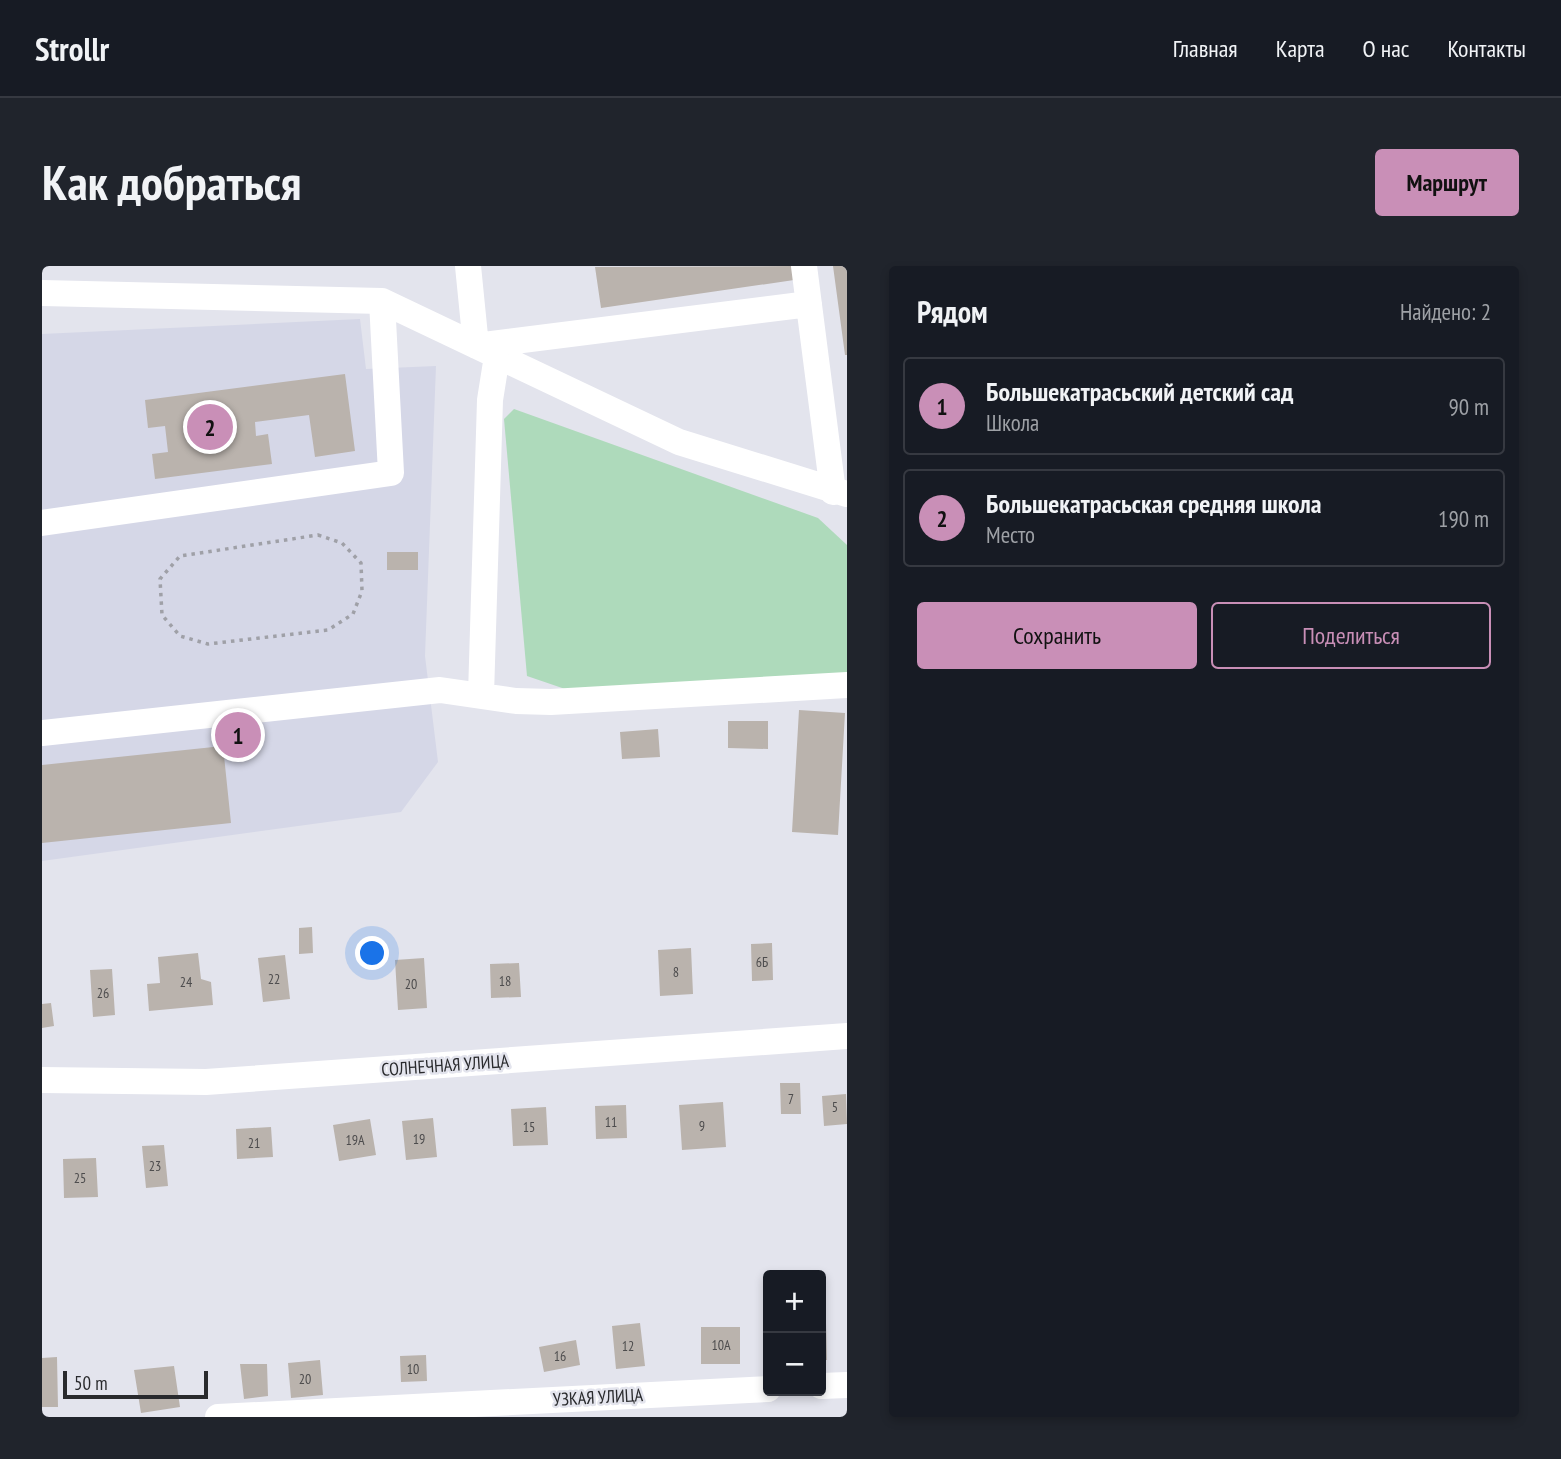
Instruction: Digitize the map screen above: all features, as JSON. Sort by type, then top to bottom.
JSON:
[{"type":"street","points":[[468,266],[486,351],[490,400],[481,695]]},
{"type":"street","points":[[42,293],[382,301],[679,442],[840,493],[804,266]]},
{"type":"street","points":[[42,523],[391,473],[382,301]]},
{"type":"street","points":[[486,351],[808,304]]},
{"type":"street","points":[[42,733],[440,690],[516,701],[551,702],[847,685]]},
{"type":"street","name":"СОЛНЕЧНАЯ УЛИЦА","points":[[42,1080],[206,1082],[847,1035]]},
{"type":"street","points":[[826,1386],[847,1385]]},
{"type":"street","name":"УЗКАЯ УЛИЦА","points":[[218,1417],[763,1389]]},
{"type":"path","points":[[318,535],[342,543],[361,563],[362,591],[353,614],[327,630],[208,644],[180,636],[162,615],[160,579],[180,556],[318,535]]},
{"type":"shaded area","points":[[360,319],[366,369],[436,366],[425,656],[438,762],[401,812],[42,861],[42,334]]},
{"type":"green space","points":[[514,409],[818,518],[847,545],[847,678],[571,691],[527,676],[504,419]]},
{"type":"building","points":[[792,266],[794,280],[601,308],[595,267]]},
{"type":"building","points":[[833,266],[847,266],[847,355],[845,355]]},
{"type":"building","points":[[345,374],[355,451],[315,457],[309,415],[255,422],[256,436],[268,434],[272,464],[155,479],[152,454],[168,452],[165,426],[148,428],[145,400]]},
{"type":"building","points":[[387,552],[418,552],[418,570],[387,570]]},
{"type":"building","points":[[799,710],[845,713],[838,835],[792,832]]},
{"type":"building","points":[[728,721],[768,721],[768,749],[728,748]]},
{"type":"building","points":[[658,729],[660,757],[622,759],[620,732]]},
{"type":"building","points":[[223,746],[231,823],[42,843],[42,765]]},
{"type":"building","points":[[312,927],[313,953],[299,954],[299,928]]},
{"type":"building","points":[[772,943],[773,980],[752,981],[751,944]]},
{"type":"building","points":[[691,948],[693,994],[660,996],[658,950]]},
{"type":"building","points":[[198,953],[201,979],[211,982],[213,1005],[149,1011],[147,984],[160,983],[158,957]]},
{"type":"building","points":[[285,955],[290,999],[263,1002],[258,958]]},
{"type":"building","points":[[424,958],[427,1008],[398,1010],[395,960]]},
{"type":"building","points":[[519,963],[521,997],[491,998],[490,964]]},
{"type":"building","points":[[112,969],[115,1015],[93,1017],[90,970]]},
{"type":"building","points":[[51,1003],[54,1026],[42,1028],[42,1004]]},
{"type":"building","points":[[780,1083],[800,1083],[801,1114],[781,1114]]},
{"type":"building","points":[[846,1094],[847,1124],[824,1126],[822,1096]]},
{"type":"building","points":[[723,1102],[726,1147],[682,1150],[679,1105]]},
{"type":"building","points":[[626,1105],[627,1138],[596,1139],[595,1106]]},
{"type":"building","points":[[546,1107],[548,1145],[513,1146],[511,1109]]},
{"type":"building","points":[[433,1118],[437,1157],[406,1160],[402,1121]]},
{"type":"building","points":[[370,1119],[376,1155],[339,1161],[333,1125]]},
{"type":"building","points":[[271,1127],[273,1157],[237,1159],[236,1129]]},
{"type":"building","points":[[164,1145],[168,1186],[146,1188],[142,1146]]},
{"type":"building","points":[[96,1158],[98,1197],[64,1198],[63,1159]]},
{"type":"building","points":[[640,1323],[645,1366],[616,1369],[612,1326]]},
{"type":"building","points":[[701,1327],[740,1327],[740,1364],[701,1364]]},
{"type":"building","points":[[576,1340],[580,1365],[544,1372],[539,1347]]},
{"type":"building","points":[[426,1355],[427,1381],[401,1382],[400,1356]]},
{"type":"building","points":[[57,1357],[58,1407],[42,1407],[42,1358]]},
{"type":"building","points":[[320,1360],[323,1395],[291,1398],[288,1363]]},
{"type":"building","points":[[240,1364],[267,1364],[268,1396],[244,1399]]},
{"type":"building","points":[[174,1366],[180,1407],[141,1413],[134,1370]]},
{"type":"place","name":"Большекатрасьская средняя школа","points":[[210,427]]},
{"type":"place","name":"Большекатрасьский детский сад","points":[[238,735]]}]
